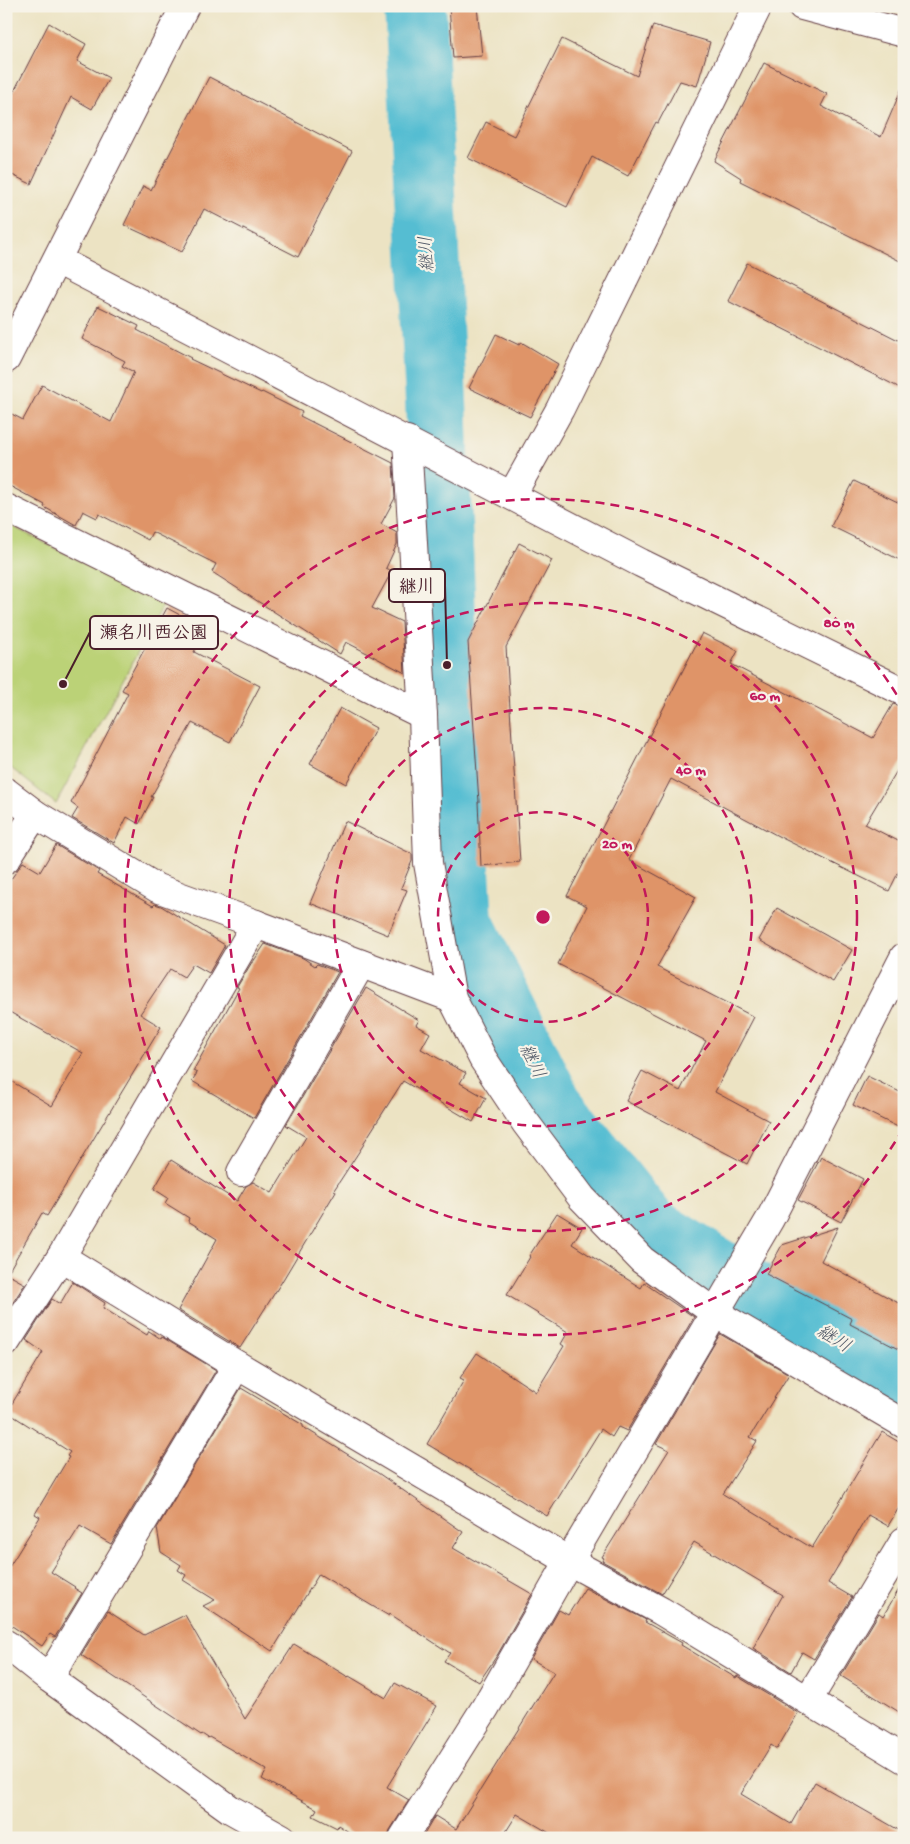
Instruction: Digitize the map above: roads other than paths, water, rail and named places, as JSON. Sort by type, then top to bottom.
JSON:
[{"type":"street","points":[[6,359],[185,6]]},
{"type":"street","points":[[512,495],[560,409],[758,6]]},
{"type":"street","points":[[802,6],[904,33]]},
{"type":"street","points":[[57,260],[641,563],[904,692]]},
{"type":"street","points":[[407,440],[423,715],[428,863],[452,998],[483,1058],[526,1122],[582,1198],[642,1260],[715,1313],[904,1424]]},
{"type":"street","points":[[6,508],[423,715]]},
{"type":"street","points":[[6,792],[35,814],[157,888],[452,998]]},
{"type":"street","points":[[6,859],[35,814]]},
{"type":"street","points":[[6,1342],[61,1257],[256,924]]},
{"type":"street","points":[[404,1838],[485,1708],[770,1219],[904,957]]},
{"type":"street","points":[[241,1172],[361,964]]},
{"type":"street","points":[[61,1257],[237,1365],[569,1561],[661,1612],[904,1759]]},
{"type":"street","points":[[49,1678],[237,1365]]},
{"type":"street","points":[[808,1700],[904,1541]]},
{"type":"street","points":[[6,1644],[49,1678],[230,1809],[282,1838]]},
{"type":"waterway","name":"継川","points":[[415,6],[436,401],[447,665],[462,922],[553,1107],[649,1227],[904,1384]]},
{"type":"place","name":"継川","points":[[447,665]]},
{"type":"place","name":"瀬名川西公園","points":[[63,684]]}]
